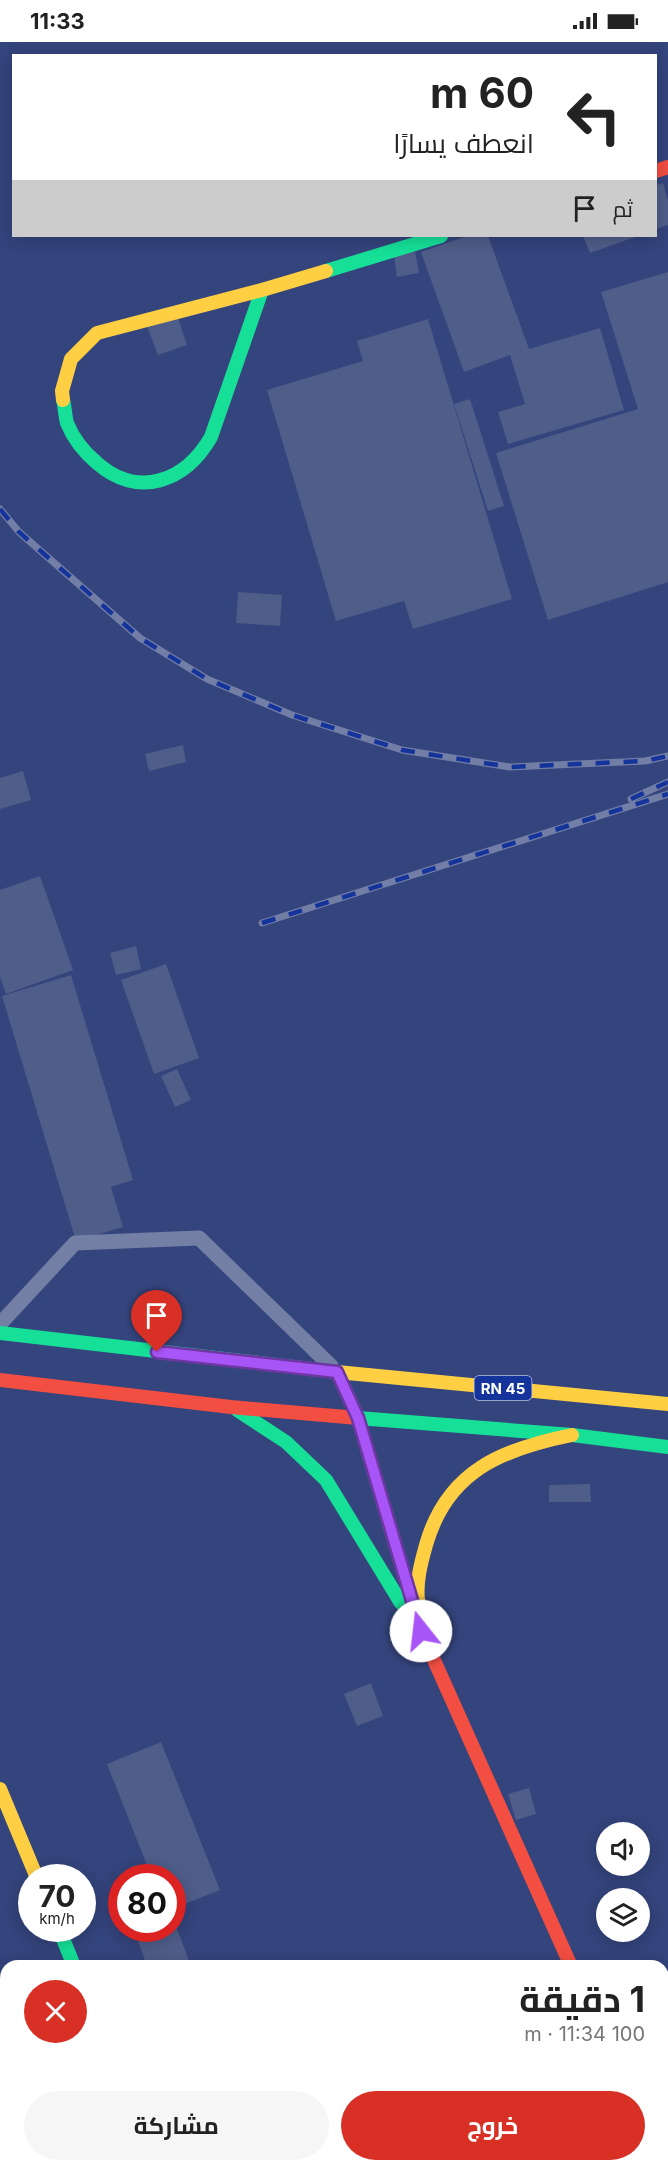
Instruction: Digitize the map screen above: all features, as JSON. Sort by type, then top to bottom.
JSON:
[{"type":"main road","points":[[262,290],[215,426],[202,451],[185,469],[171,478],[153,483],[130,483],[113,478],[93,467],[77,453],[66,437],[60,422],[57,399],[58,382],[72,352],[85,340],[97,333],[262,290],[438,237]]},
{"type":"main road","name":"RN 45","points":[[0,1333],[337,1372],[668,1404]]},
{"type":"main road","points":[[316,1419],[337,1372]]},
{"type":"main road","points":[[337,1372],[358,1418],[421,1631],[568,1960]]},
{"type":"main road","points":[[0,1380],[316,1419],[358,1418],[668,1446]]},
{"type":"main road","points":[[231,1407],[286,1442],[326,1480],[342,1503],[386,1580],[421,1631]]},
{"type":"main road","points":[[421,1631],[418,1578],[430,1531],[445,1499],[460,1482],[490,1461],[524,1445],[572,1436]]},
{"type":"main road","points":[[329,1464],[342,1503]]},
{"type":"main road","points":[[0,1789],[31,1864]]},
{"type":"main road","points":[[64,1942],[72,1960]]},
{"type":"lane","points":[[0,1324],[75,1243],[198,1238],[337,1372]]},
{"type":"building","points":[[663,183],[668,201],[668,225],[657,229],[657,185]]},
{"type":"building","points":[[464,237],[488,237],[529,349],[600,328],[624,410],[508,444],[498,412],[525,404],[510,355],[464,372],[421,252]]},
{"type":"building","points":[[583,237],[635,237],[590,253]]},
{"type":"building","points":[[415,251],[419,273],[397,277],[394,255]]},
{"type":"building","points":[[668,272],[668,582],[548,620],[496,453],[638,409],[601,292]]},
{"type":"building","points":[[177,315],[187,345],[158,355],[147,326]]},
{"type":"building","points":[[428,319],[512,599],[413,629],[404,601],[336,621],[267,390],[363,361],[357,341]]},
{"type":"building","points":[[470,399],[504,506],[488,511],[454,404]]},
{"type":"building","points":[[238,592],[282,595],[280,626],[236,623]]},
{"type":"building","points":[[183,745],[186,762],[149,771],[145,754]]},
{"type":"building","points":[[23,771],[31,800],[0,809],[0,778]]},
{"type":"building","points":[[40,876],[73,970],[6,994],[0,977],[0,890]]},
{"type":"building","points":[[136,946],[141,969],[116,975],[110,953]]},
{"type":"building","points":[[166,964],[199,1058],[154,1074],[121,980]]},
{"type":"building","points":[[71,975],[133,1180],[111,1187],[123,1227],[76,1241],[2,996]]},
{"type":"building","points":[[177,1069],[191,1100],[175,1107],[161,1076]]},
{"type":"building","points":[[590,1484],[591,1502],[549,1502],[549,1485]]},
{"type":"building","points":[[371,1683],[383,1716],[357,1726],[344,1694]]},
{"type":"building","points":[[161,1742],[220,1890],[186,1903],[186,1864],[146,1864],[107,1764]]},
{"type":"building","points":[[529,1788],[536,1814],[516,1820],[508,1794]]},
{"type":"building","points":[[138,1942],[182,1942],[189,1960],[145,1960]]},
{"type":"railway","points":[[0,509],[19,532],[140,638],[207,679],[292,715],[402,750],[510,767],[645,761],[668,756]]},
{"type":"railway","points":[[631,799],[668,782]]},
{"type":"railway","points":[[262,923],[668,794]]},
{"type":"traffic: fast","points":[[326,271],[438,237]]},
{"type":"traffic: fast","points":[[63,400],[67,423],[76,440],[97,463],[113,474],[128,480],[144,482],[160,480],[174,474],[188,465],[211,437],[262,290]]},
{"type":"traffic: fast","points":[[0,1333],[337,1372]]},
{"type":"traffic: fast","points":[[337,1372],[358,1418],[412,1601]]},
{"type":"traffic: fast","points":[[237,1410],[286,1442],[326,1480],[401,1603]]},
{"type":"traffic: fast","points":[[358,1418],[572,1435],[668,1447]]},
{"type":"traffic: fast","points":[[64,1942],[72,1960]]},
{"type":"traffic: slow","points":[[63,400],[62,391],[71,359],[97,333],[326,271]]},
{"type":"traffic: slow","points":[[337,1372],[668,1404]]},
{"type":"traffic: slow","points":[[418,1600],[421,1565],[435,1520],[463,1481],[501,1456],[572,1435]]},
{"type":"traffic: slow","points":[[0,1789],[31,1864]]},
{"type":"traffic: jam","points":[[657,171],[668,167]]},
{"type":"traffic: jam","points":[[0,1380],[231,1407],[358,1418]]},
{"type":"traffic: jam","points":[[412,1601],[421,1631],[568,1960]]},
{"type":"route","points":[[157,1352],[337,1372],[358,1418],[421,1631]]}]
